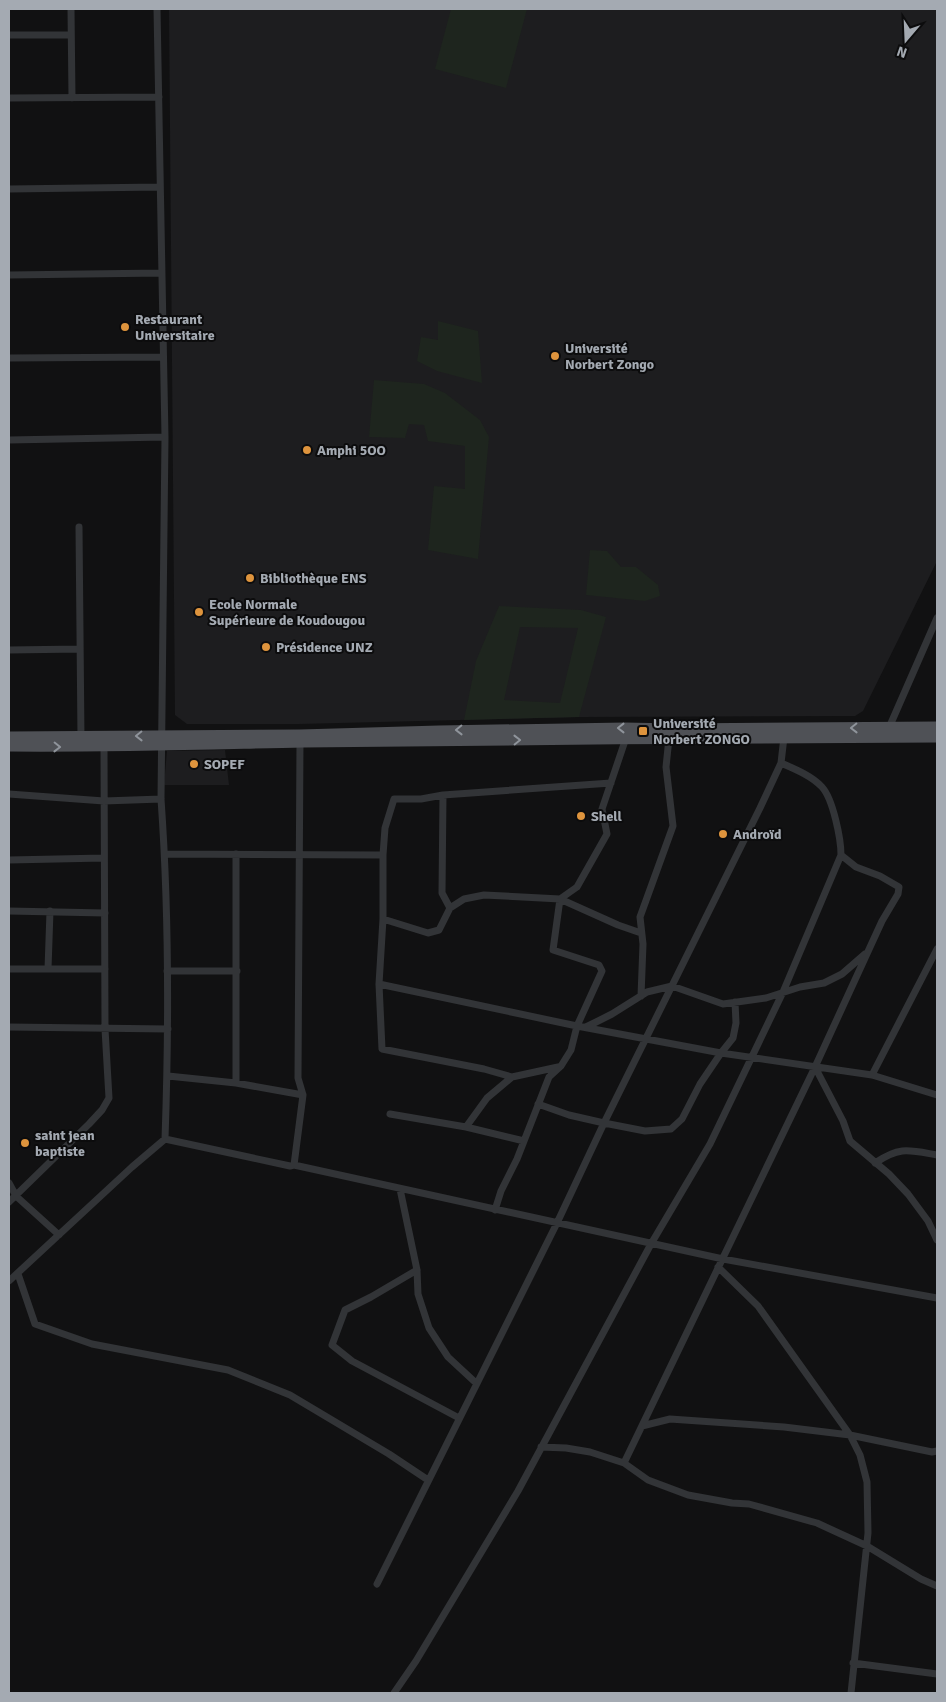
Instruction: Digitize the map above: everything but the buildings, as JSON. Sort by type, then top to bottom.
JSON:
[{"type":"main road","points":[[9,746],[81,742],[162,741],[300,742],[784,737],[888,732],[937,727]]},
{"type":"main road","points":[[9,737],[81,742],[104,747],[162,741],[300,735],[624,728],[888,732],[937,737]]},
{"type":"street","points":[[71,9],[72,98]]},
{"type":"street","points":[[9,1281],[132,1167],[165,1139],[168,1029],[161,799],[165,437],[157,9]]},
{"type":"street","points":[[9,35],[71,35]]},
{"type":"street","points":[[9,98],[159,97]]},
{"type":"street","points":[[9,189],[160,187]]},
{"type":"street","points":[[9,275],[162,273]]},
{"type":"street","points":[[9,358],[164,358]]},
{"type":"street","points":[[9,440],[165,437]]},
{"type":"street","points":[[79,527],[81,742]]},
{"type":"street","points":[[888,732],[937,618]]},
{"type":"street","points":[[9,650],[80,649]]},
{"type":"street","points":[[377,1584],[557,1223],[781,763],[784,737]]},
{"type":"street","points":[[495,1210],[501,1191],[518,1159],[549,1077],[561,1066],[571,1050],[577,1026],[602,971],[599,965],[553,950],[560,899],[577,887],[607,834],[602,809],[626,738]]},
{"type":"street","points":[[641,996],[643,944],[640,917],[673,826],[666,767],[669,738]]},
{"type":"street","points":[[294,1165],[302,1096],[298,1078],[300,742]]},
{"type":"street","points":[[9,1202],[89,1124],[102,1110],[109,1098],[105,969],[104,747]]},
{"type":"street","points":[[394,1693],[421,1652],[518,1491],[651,1244],[710,1144],[783,992],[842,855],[841,840],[833,811],[823,788],[805,774],[781,763]]},
{"type":"street","points":[[512,1077],[484,1069],[382,1048],[379,984],[383,920],[384,828],[394,799],[421,799],[443,795],[611,783]]},
{"type":"street","points":[[9,794],[104,801],[161,799]]},
{"type":"street","points":[[443,795],[442,893],[450,908]]},
{"type":"street","points":[[164,854],[383,855]]},
{"type":"street","points":[[236,854],[236,1083]]},
{"type":"street","points":[[624,1463],[816,1067],[882,921],[898,894],[899,887],[880,876],[856,867],[842,855]]},
{"type":"street","points":[[9,860],[104,858]]},
{"type":"street","points":[[383,920],[428,933],[439,930],[450,908],[464,899],[484,895],[560,899],[618,925],[641,933]]},
{"type":"street","points":[[9,911],[105,913]]},
{"type":"street","points":[[48,969],[50,912]]},
{"type":"street","points":[[872,1075],[937,949]]},
{"type":"street","points":[[585,1027],[612,1014],[647,992],[672,986],[723,1004],[766,998],[783,992],[824,983],[842,974],[868,952]]},
{"type":"street","points":[[9,970],[105,969]]},
{"type":"street","points":[[167,971],[237,972]]},
{"type":"street","points":[[379,984],[577,1026],[721,1053],[752,1056],[872,1075],[937,1095]]},
{"type":"street","points":[[538,1104],[569,1115],[604,1124],[645,1131],[671,1129],[682,1119],[700,1084],[733,1038],[736,1023],[735,1002]]},
{"type":"street","points":[[9,1027],[168,1029]]},
{"type":"street","points":[[466,1127],[487,1098],[512,1077],[561,1066]]},
{"type":"street","points":[[816,1067],[843,1121],[850,1140],[908,1194],[928,1221],[937,1240]]},
{"type":"street","points":[[168,1076],[236,1083],[302,1096]]},
{"type":"street","points":[[390,1114],[466,1127],[524,1141]]},
{"type":"street","points":[[165,1139],[290,1166],[294,1165],[723,1260],[937,1298]]},
{"type":"street","points":[[875,1162],[897,1151],[914,1150],[937,1155]]},
{"type":"street","points":[[9,1183],[16,1196],[59,1235]]},
{"type":"street","points":[[400,1189],[418,1270],[418,1294],[429,1328],[448,1357],[476,1384]]},
{"type":"street","points":[[718,1268],[758,1306],[850,1435],[860,1455],[867,1482],[867,1546],[851,1693]]},
{"type":"street","points":[[418,1270],[345,1310],[332,1345],[352,1361],[459,1418]]},
{"type":"street","points":[[18,1274],[35,1324],[92,1344],[228,1370],[290,1395],[389,1454],[428,1480]]},
{"type":"street","points":[[642,1426],[670,1419],[784,1427],[850,1435],[897,1446],[932,1452],[937,1451]]},
{"type":"street","points":[[542,1447],[590,1452],[624,1463],[648,1480],[688,1495],[732,1503],[750,1504],[817,1523],[867,1546],[921,1579],[937,1586]]},
{"type":"street","points":[[853,1663],[937,1674]]},
{"type":"shaded area","name":"Université Norbert Zongo","points":[[169,9],[937,9],[937,561],[863,711],[855,716],[579,717],[299,724],[187,724],[175,715]]},
{"type":"shaded area","points":[[451,9],[527,9],[506,88],[435,69]]},
{"type":"shaded area","points":[[438,321],[478,331],[482,383],[437,371],[417,361],[421,337],[438,340]]},
{"type":"shaded area","points":[[374,380],[424,384],[445,393],[480,420],[489,437],[478,559],[428,550],[434,486],[465,489],[465,446],[428,441],[424,425],[409,424],[405,438],[369,437]]},
{"type":"shaded area","points":[[590,550],[607,551],[621,567],[636,567],[658,585],[660,596],[645,601],[586,595]]},
{"type":"shaded area","points":[[499,606],[581,610],[606,617],[579,717],[464,720],[476,661]],"holes":[[[520,627],[578,628],[560,703],[504,700]]]},
{"type":"shaded area","points":[[225,750],[229,785],[164,785],[167,751]]},
{"type":"place","name":"Restaurant Universitaire","points":[[125,327]]},
{"type":"place","name":"Université Norbert Zongo","points":[[555,356]]},
{"type":"place","name":"Amphi 5OO","points":[[307,450]]},
{"type":"place","name":"Bibliothèque ENS","points":[[250,578]]},
{"type":"place","name":"Ecole Normale Supérieure de Koudougou","points":[[199,612]]},
{"type":"place","name":"Présidence UNZ","points":[[266,647]]},
{"type":"place","name":"Université Norbert ZONGO","points":[[643,731]]},
{"type":"place","name":"SOPEF","points":[[194,764]]},
{"type":"place","name":"Shell","points":[[581,816]]},
{"type":"place","name":"Androïd","points":[[723,834]]},
{"type":"place","name":"saint jean baptiste","points":[[25,1143]]}]
